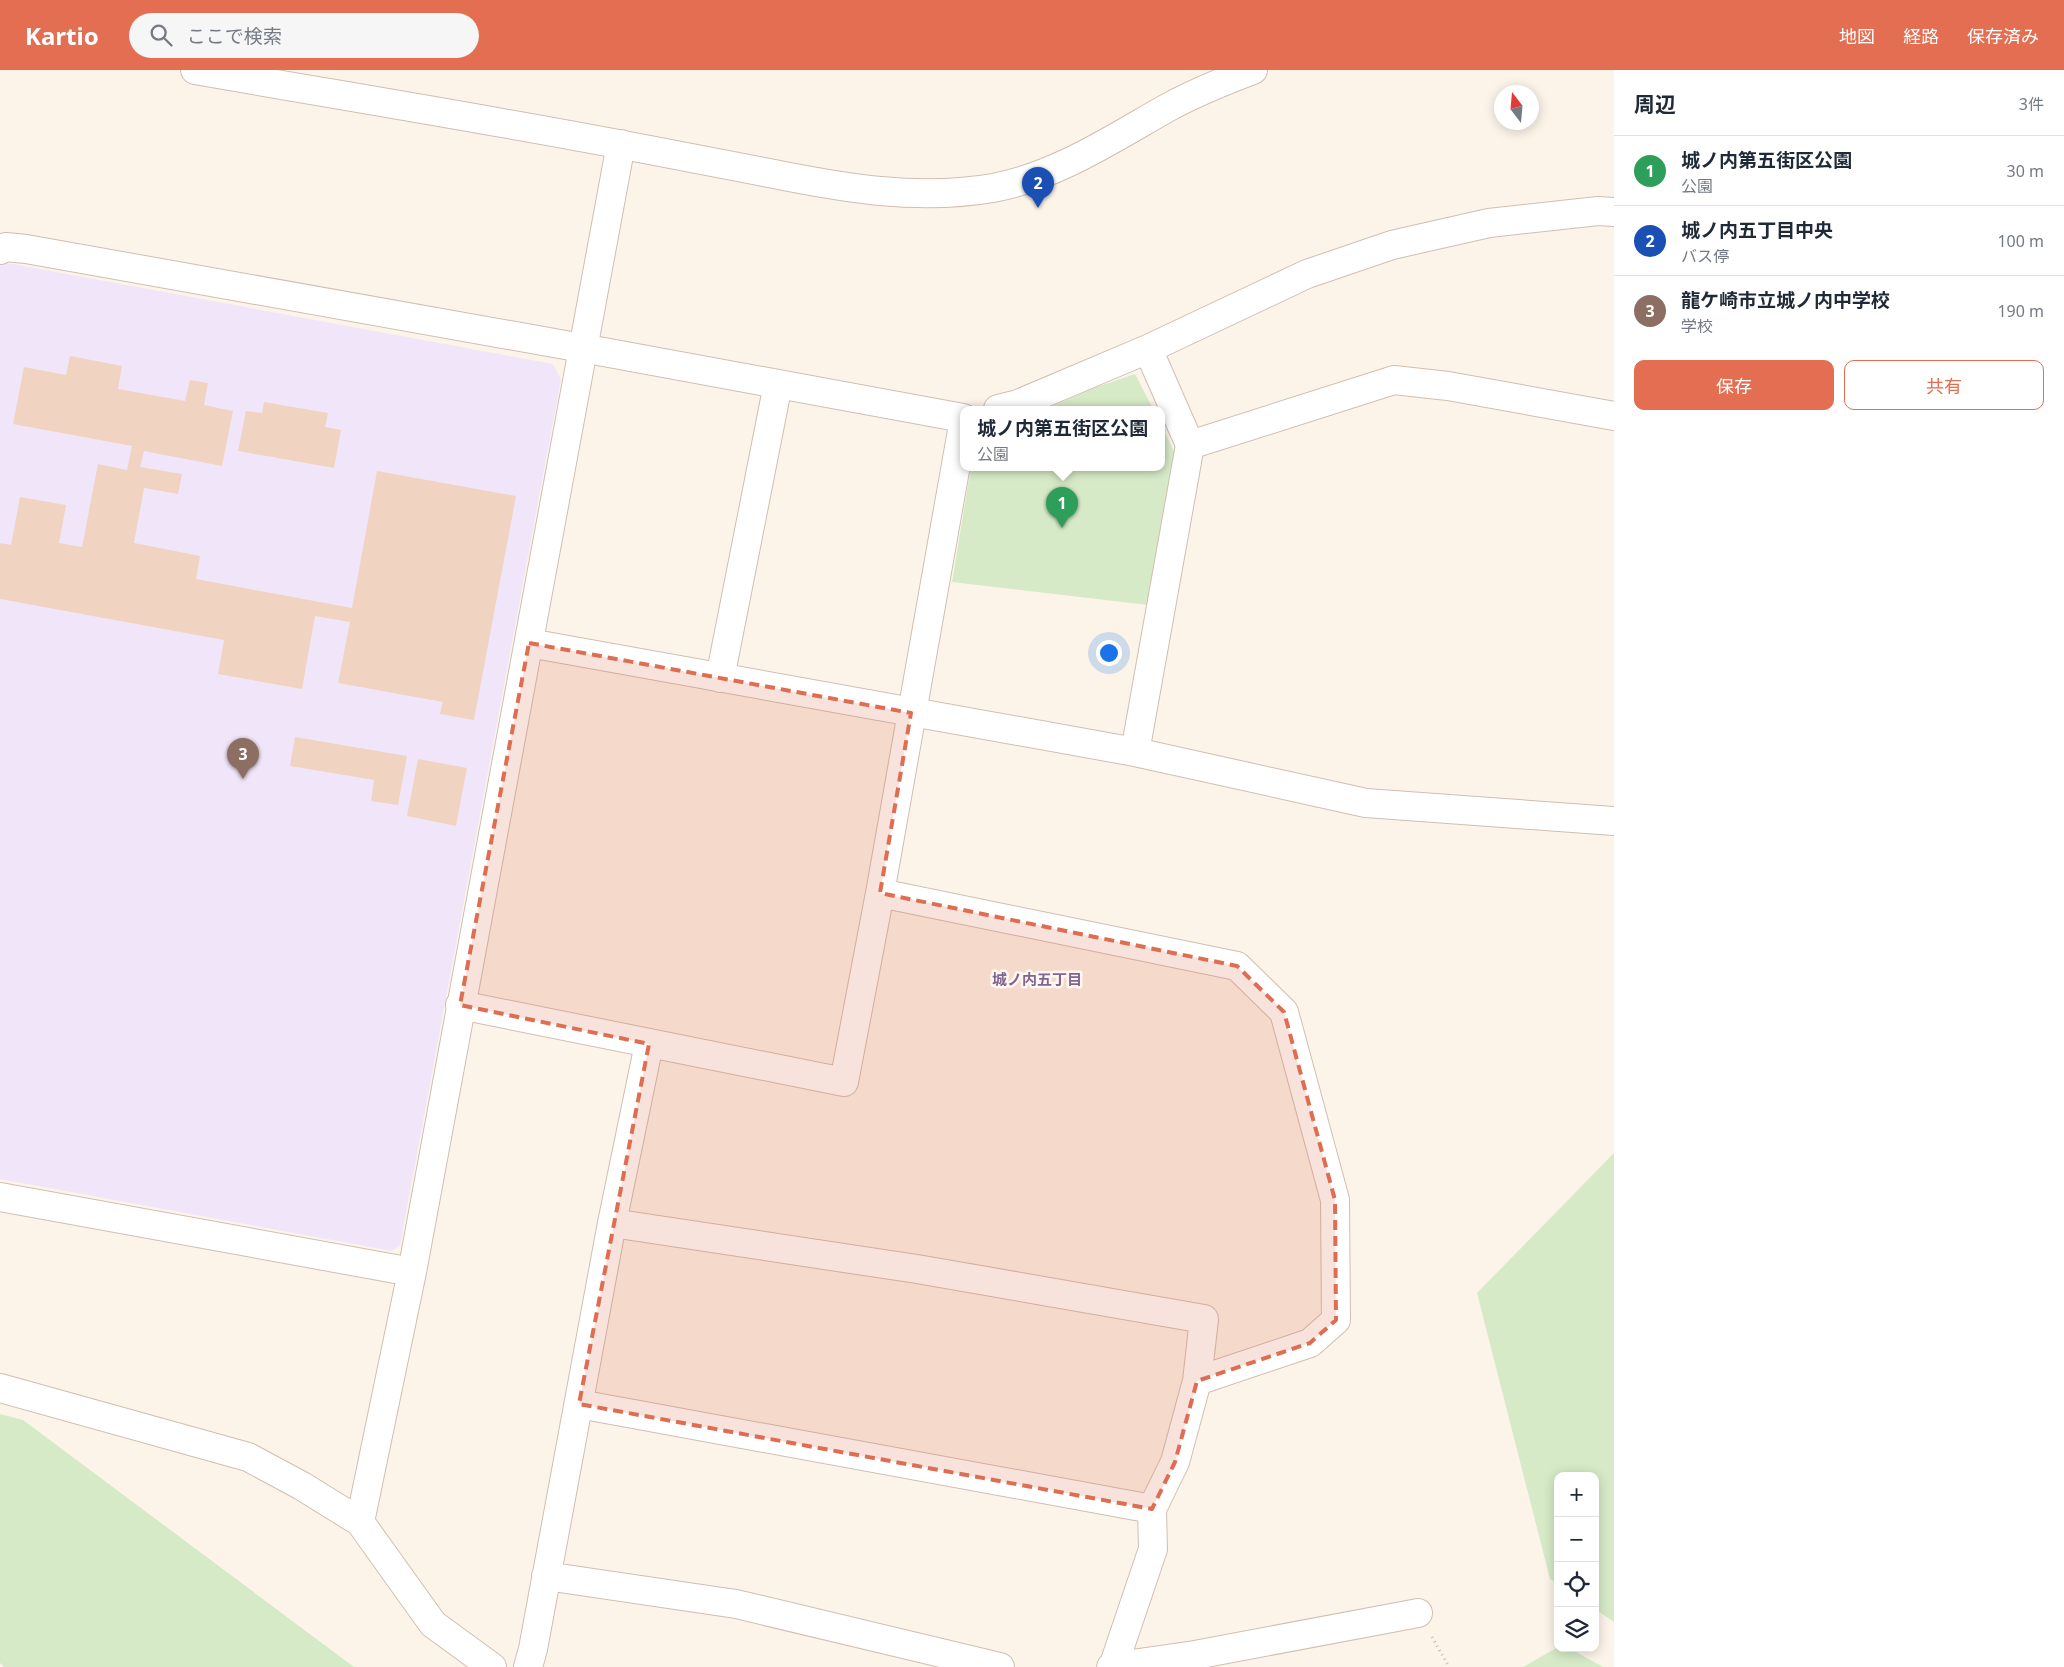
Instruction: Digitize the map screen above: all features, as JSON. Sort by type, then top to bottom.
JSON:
[{"type":"street","points":[[195,70],[621,144],[837,187],[890,193],[947,194],[995,187],[1051,171],[1105,144],[1171,106],[1221,82],[1253,70]]},
{"type":"street","points":[[360,1522],[412,1272],[621,144]]},
{"type":"street","points":[[1010,406],[1148,349],[1307,274],[1392,244],[1489,222],[1598,211],[1614,212]]},
{"type":"street","points":[[0,250],[6,247],[26,249],[960,417]]},
{"type":"street","points":[[1135,752],[1190,445],[1148,349]]},
{"type":"street","points":[[1190,445],[1394,380],[1448,386],[1614,416]]},
{"type":"street","points":[[720,678],[778,384]]},
{"type":"street","points":[[460,1005],[844,1082],[880,893],[960,442]]},
{"type":"street","points":[[529,643],[1135,752],[1366,803],[1614,821]]},
{"type":"street","points":[[880,893],[1237,966],[1284,1012],[1335,1200],[1336,1320],[1310,1343],[1197,1381]]},
{"type":"street","points":[[528,1667],[612,1223],[649,1044]]},
{"type":"street","points":[[0,1197],[412,1272]]},
{"type":"street","points":[[612,1223],[918,1268],[1204,1319],[1197,1381],[1175,1462],[1152,1509],[1153,1549],[1112,1667],[1195,1655],[1418,1613]]},
{"type":"street","points":[[0,1388],[248,1457],[302,1486],[360,1522],[434,1624],[492,1667]]},
{"type":"street","points":[[579,1404],[1152,1509]]},
{"type":"street","points":[[546,1576],[736,1604],[1000,1667]]},
{"type":"highlighted area","points":[[529,643],[911,713],[880,893],[1237,966],[1284,1012],[1335,1200],[1336,1320],[1310,1343],[1197,1381],[1175,1462],[1152,1509],[579,1404],[649,1044],[460,1005]]},
{"type":"shaded area","points":[[0,263],[553,364],[561,379],[400,1245],[392,1251],[0,1179]]},
{"type":"green space","points":[[1135,374],[1151,406],[1053,406],[1091,389]]},
{"type":"green space","points":[[1165,433],[1176,455],[1148,605],[952,582],[970,471],[1165,471]]},
{"type":"green space","points":[[1614,1153],[1614,1622],[1599,1612],[1599,1472],[1554,1472],[1554,1582],[1550,1579],[1477,1293]]},
{"type":"green space","points":[[0,1414],[23,1420],[354,1667],[4,1667],[0,1663]]},
{"type":"green space","points":[[1554,1649],[1554,1652],[1576,1652],[1603,1667],[1523,1667]]},
{"type":"building","points":[[70,356],[122,366],[118,389],[185,401],[190,380],[208,383],[204,405],[233,411],[222,466],[144,451],[140,467],[182,474],[178,494],[144,488],[134,543],[200,556],[196,579],[352,608],[377,471],[516,496],[474,720],[440,714],[443,702],[338,683],[350,622],[315,616],[302,689],[218,674],[224,640],[0,599],[0,543],[11,545],[20,497],[66,505],[59,543],[82,547],[98,464],[127,470],[132,446],[13,424],[24,367],[66,375]]},
{"type":"building","points":[[264,402],[328,413],[325,427],[341,430],[334,468],[238,451],[246,411],[262,413]]},
{"type":"building","points":[[295,737],[407,756],[398,805],[371,801],[374,780],[290,766]]},
{"type":"building","points":[[418,759],[467,768],[456,826],[407,816]]},
{"type":"place","name":"城ノ内五丁目中央","points":[[1038,208]]},
{"type":"place","name":"城ノ内第五街区公園","points":[[1062,528]]},
{"type":"place","name":"龍ケ崎市立城ノ内中学校","points":[[243,779]]},
{"type":"district","name":"城ノ内五丁目","points":[[1037,980]]}]
